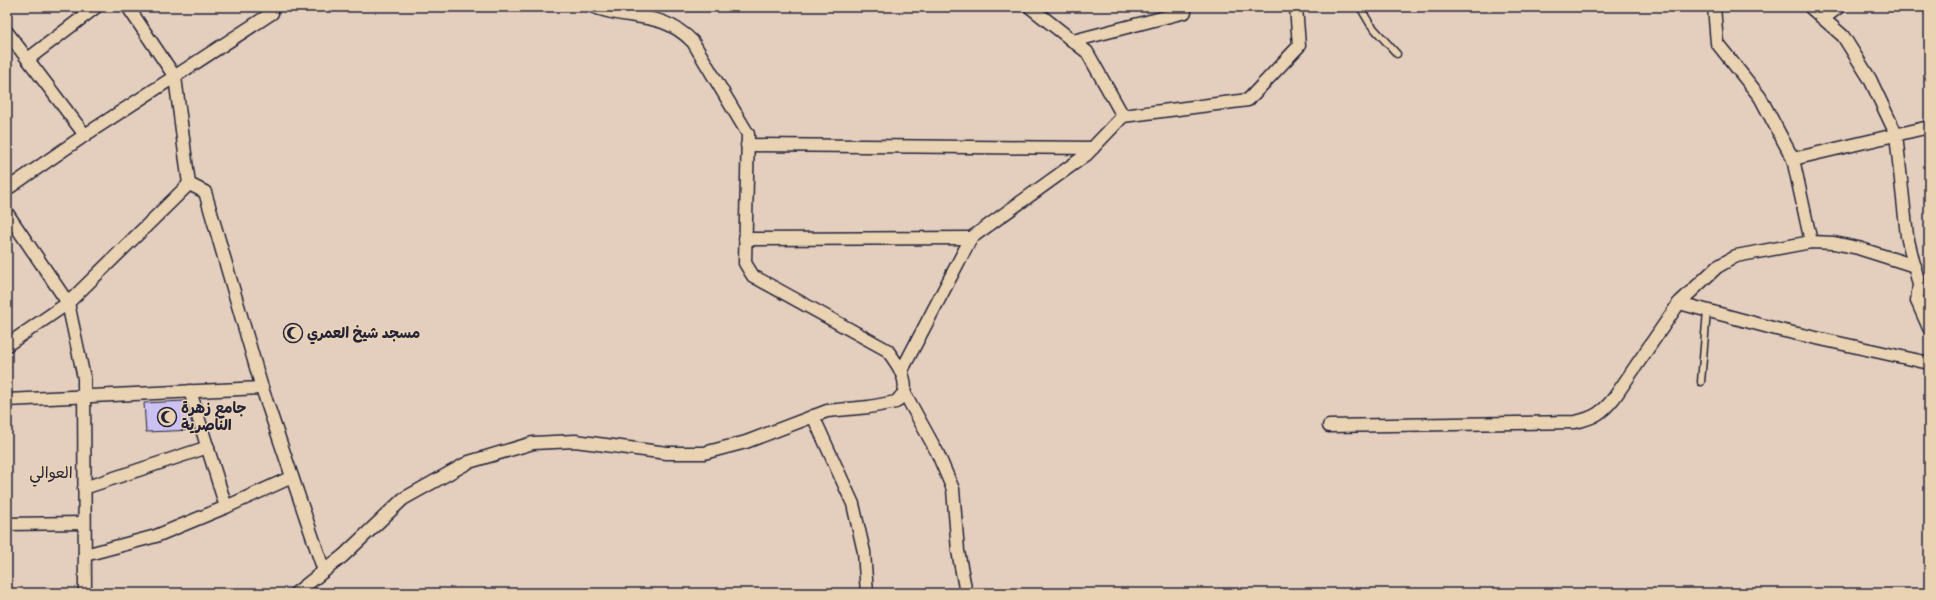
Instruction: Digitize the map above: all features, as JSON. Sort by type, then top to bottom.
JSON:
[{"type":"street","points":[[28,59],[96,7]]},
{"type":"street","points":[[128,7],[175,77],[189,184]]},
{"type":"street","points":[[7,189],[84,136],[272,13],[272,7]]},
{"type":"street","points":[[594,7],[605,11],[651,18],[670,23],[694,42],[748,134],[745,263],[753,276],[887,350],[901,372],[904,380],[904,392],[937,452],[953,489],[958,551],[966,593]]},
{"type":"street","points":[[1030,7],[1087,52],[1123,116]]},
{"type":"street","points":[[901,372],[971,238],[1086,155],[1123,116],[1248,100],[1299,46],[1296,7]]},
{"type":"street","points":[[1714,7],[1717,43],[1760,97],[1793,159],[1811,242]]},
{"type":"street","points":[[1810,7],[1822,12],[1843,36],[1870,79],[1896,134],[1907,236],[1914,266],[1924,282],[1917,301],[1929,328]]},
{"type":"street","points":[[1822,12],[1839,7]]},
{"type":"street","points":[[1073,41],[1185,12]]},
{"type":"street","points":[[7,32],[84,136]]},
{"type":"street","points":[[1793,159],[1929,127]]},
{"type":"street","points":[[747,145],[1093,148]]},
{"type":"street","points":[[7,345],[68,303],[189,184]]},
{"type":"street","points":[[189,184],[205,192],[262,388],[324,571]]},
{"type":"street","points":[[7,213],[68,303],[84,378],[84,593]]},
{"type":"street","points":[[746,238],[971,238]]},
{"type":"street","points":[[1329,426],[1575,422],[1586,420],[1603,411],[1614,398],[1679,303],[1717,267],[1736,256],[1811,242],[1834,243],[1858,248],[1914,266]]},
{"type":"street","points":[[1679,303],[1780,330],[1929,363]]},
{"type":"street","points":[[7,400],[262,388]]},
{"type":"street","points":[[190,391],[226,507]]},
{"type":"street","points":[[296,593],[343,556],[403,499],[469,462],[533,443],[575,441],[667,453],[704,453],[746,442],[827,411],[869,407],[896,402],[904,392]]},
{"type":"street","points":[[813,416],[853,504],[864,552],[867,593]]},
{"type":"street","points":[[84,488],[208,448]]},
{"type":"street","points":[[84,555],[156,536],[226,507],[292,477]]},
{"type":"street","points":[[7,524],[84,523]]},
{"type":"lane","points":[[1360,7],[1370,24],[1397,54]]},
{"type":"lane","points":[[1701,382],[1707,311]]},
{"type":"green space","points":[[672,7],[777,7],[777,10],[673,12]]},
{"type":"building","name":"جامع زهرة الناصرية","points":[[185,401],[194,430],[146,432],[144,403]]},
{"type":"place","name":"مسجد شيخ العمري","points":[[293,333]]},
{"type":"place","name":"جامع زهرة الناصرية","points":[[167,417]]},
{"type":"district","name":"العوالي","points":[[51,472]]}]
